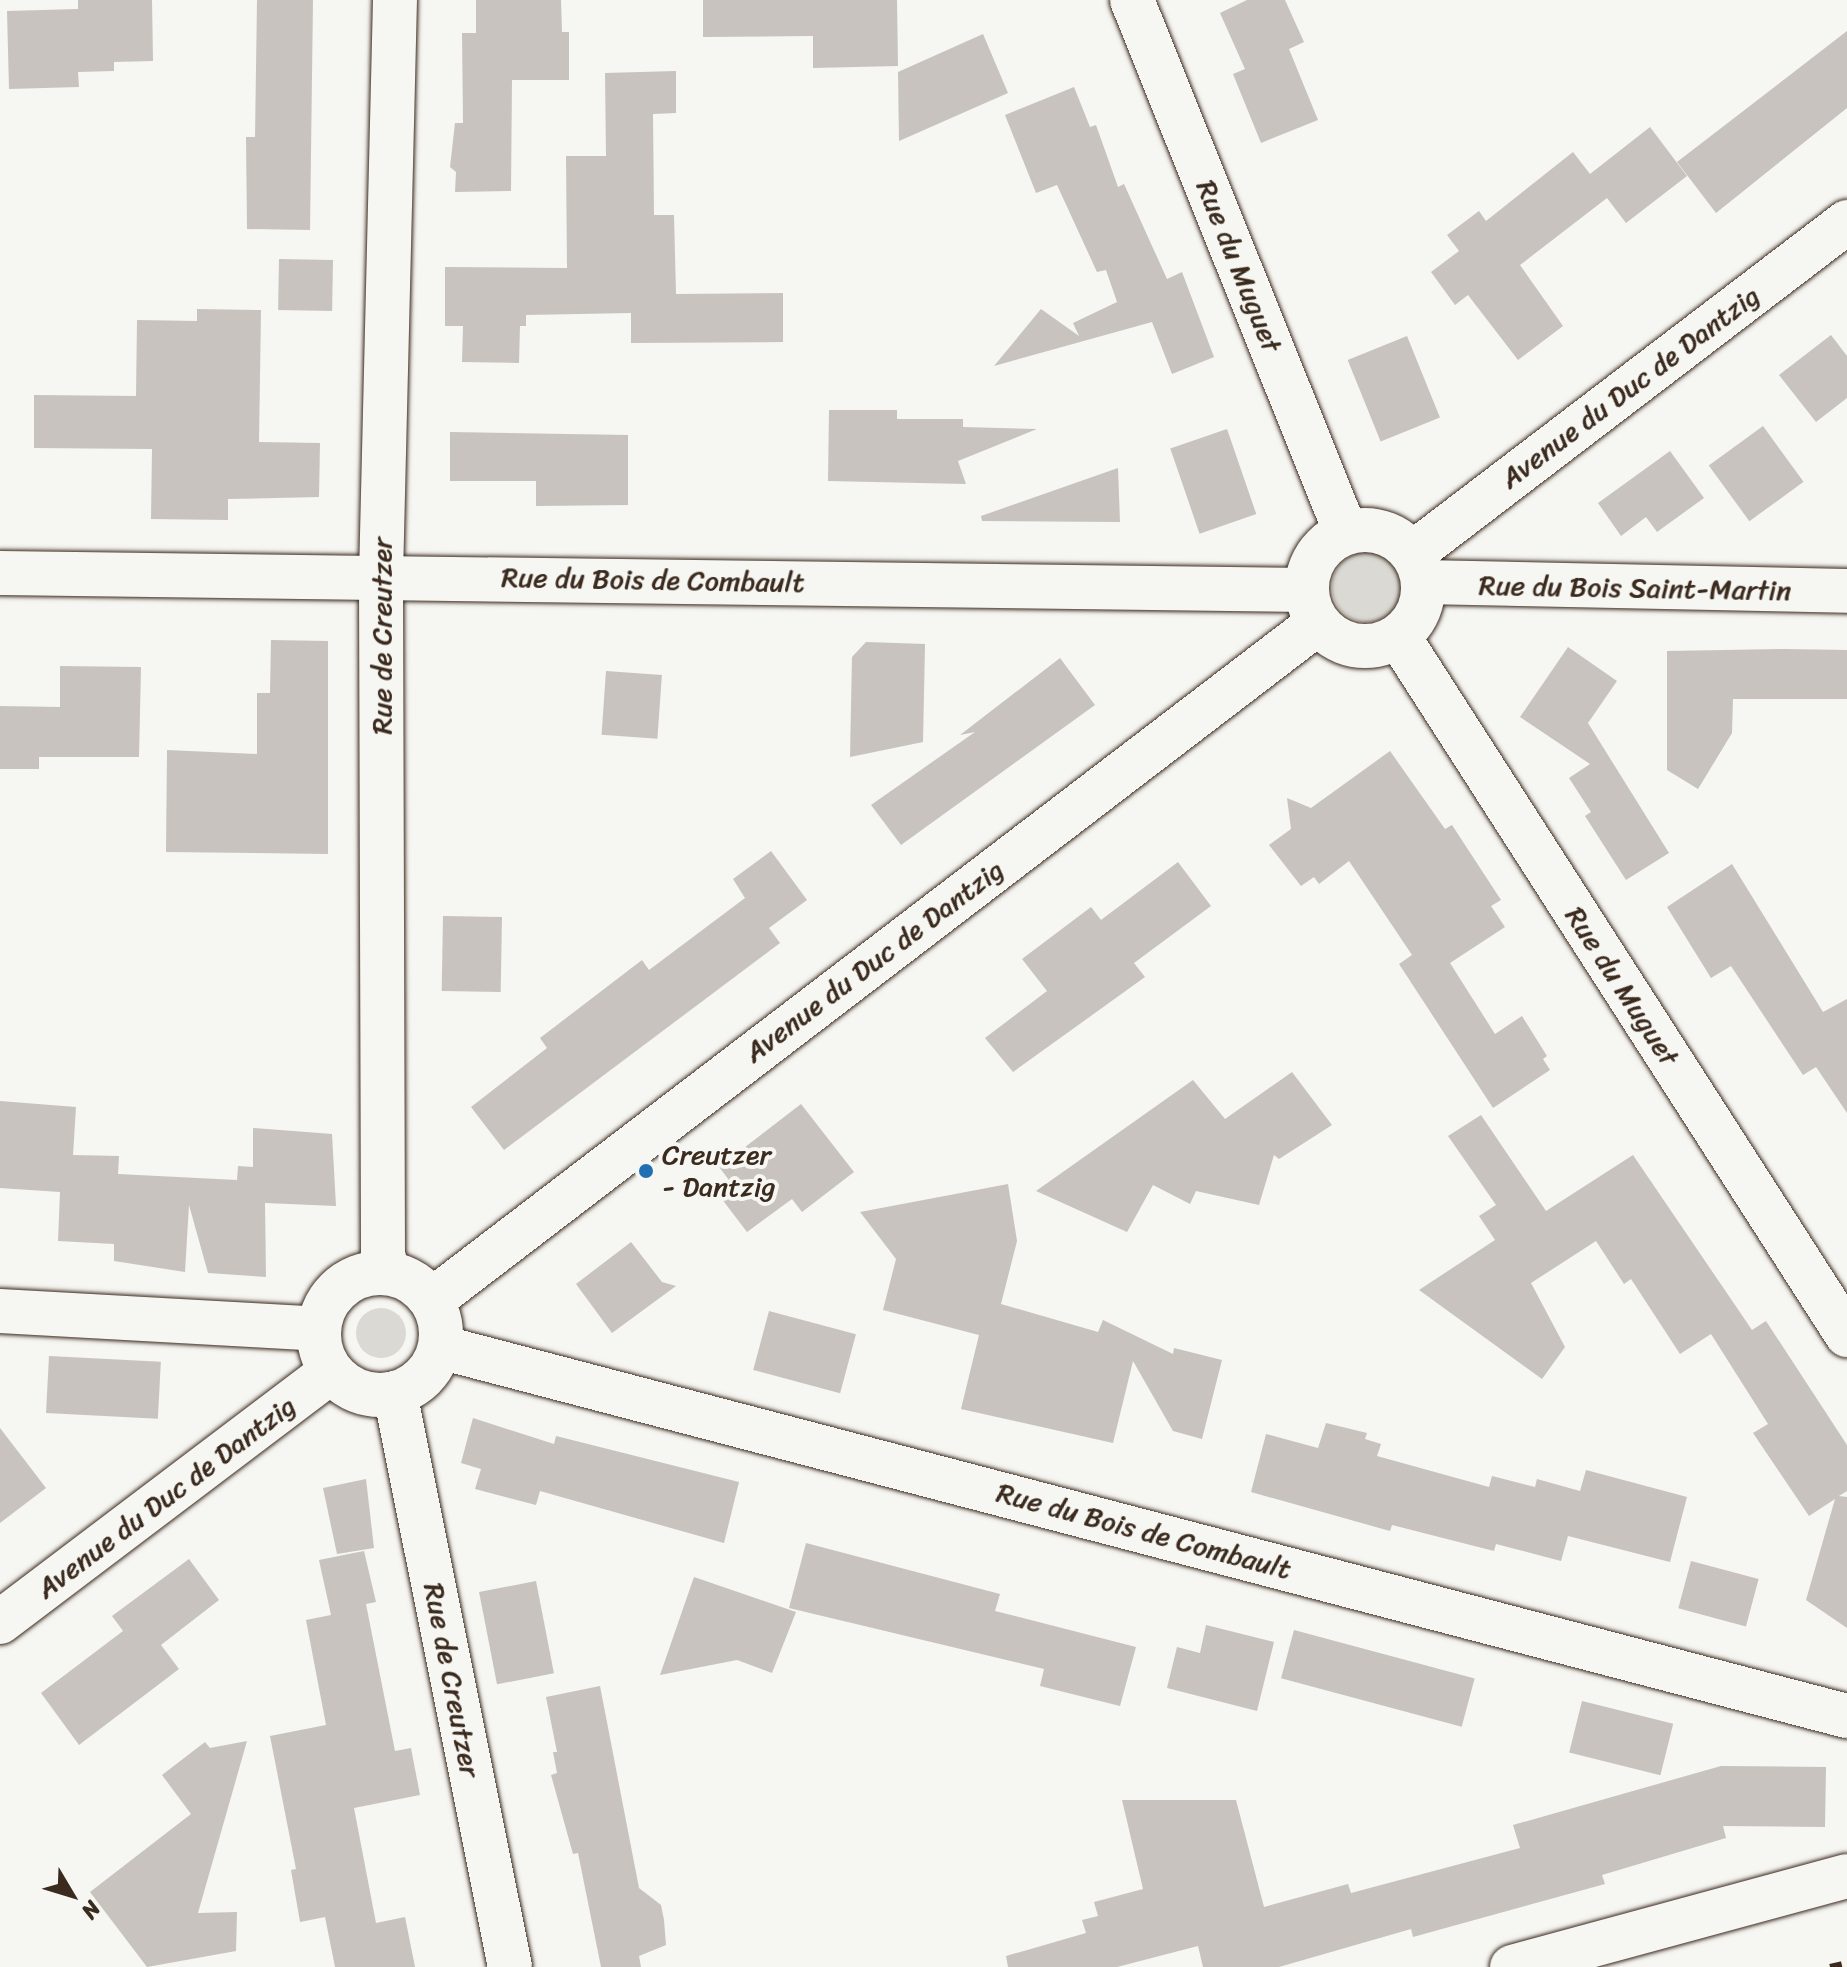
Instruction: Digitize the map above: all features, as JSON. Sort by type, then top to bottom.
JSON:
[{"type":"street","name":"Rue de Creutzer","points":[[388,1272],[383,1239],[381,576],[395,0]]},
{"type":"street","name":"Rue du Muguet","points":[[1132,0],[1346,533]]},
{"type":"street","name":"Avenue du Duc de Dantzig","points":[[1418,568],[1847,222]]},
{"type":"street","points":[[1366,529],[1386,533],[1418,568],[1422,602],[1398,636],[1356,645],[1337,639],[1313,606],[1319,552],[1346,533],[1366,529]]},
{"type":"street","name":"Rue du Bois Saint-Martin","points":[[1418,568],[1847,591]]},
{"type":"street","name":"Rue du Bois de Combault","points":[[0,573],[381,576],[1313,606]]},
{"type":"street","name":"Avenue du Duc de Dantzig","points":[[432,1300],[1313,606]]},
{"type":"street","name":"Rue du Muguet","points":[[1398,636],[1847,1335]]},
{"type":"street","points":[[388,1272],[420,1286],[432,1300],[440,1323],[440,1347],[425,1375],[395,1393],[361,1393],[331,1372],[318,1329],[323,1309],[349,1280],[388,1272]]},
{"type":"street","points":[[0,1311],[318,1329]]},
{"type":"street","name":"Rue du Bois de Combault","points":[[440,1347],[1847,1716]]},
{"type":"street","name":"Avenue du Duc de Dantzig","points":[[0,1622],[331,1372]]},
{"type":"street","name":"Rue de Creutzer","points":[[395,1393],[510,1967]]},
{"type":"street","points":[[1512,1967],[1847,1876]]},
{"type":"shaded area","points":[[1367,552],[1392,562],[1402,587],[1392,612],[1367,622],[1342,612],[1332,587],[1342,562]]},
{"type":"shaded area","points":[[371,1309],[391,1309],[405,1323],[405,1343],[391,1357],[371,1357],[357,1343],[357,1323]]},
{"type":"building","points":[[78,0],[152,0],[153,61],[114,62],[114,71],[78,72],[79,87],[9,89],[7,11],[78,9]]},
{"type":"building","points":[[257,0],[313,0],[310,230],[247,229],[246,137],[255,137]]},
{"type":"building","points":[[476,0],[561,0],[562,32],[569,32],[569,80],[512,80],[511,191],[455,192],[456,172],[450,167],[455,123],[463,123],[462,33],[476,33]]},
{"type":"building","points":[[703,0],[897,0],[898,66],[813,68],[813,36],[703,37]]},
{"type":"building","points":[[1247,0],[1285,0],[1304,42],[1289,49],[1318,120],[1261,143],[1233,74],[1245,69],[1220,13]]},
{"type":"building","points":[[1847,31],[1847,108],[1716,213],[1677,162]]},
{"type":"building","points":[[983,34],[1008,93],[899,141],[898,72]]},
{"type":"building","points":[[676,71],[676,113],[653,114],[654,215],[674,215],[676,294],[783,293],[783,342],[631,343],[631,313],[526,315],[526,326],[520,326],[519,363],[462,362],[463,326],[445,326],[445,267],[567,268],[566,156],[606,156],[605,73]]},
{"type":"building","points":[[1074,87],[1090,127],[1096,125],[1118,187],[1124,184],[1167,279],[1182,272],[1214,357],[1172,374],[1152,322],[994,366],[1041,309],[1079,336],[1073,323],[1117,302],[1106,270],[1097,272],[1057,185],[1036,193],[1005,115]]},
{"type":"building","points":[[1650,127],[1687,176],[1626,223],[1607,198],[1520,265],[1563,326],[1518,360],[1468,295],[1455,305],[1431,272],[1459,251],[1447,235],[1479,211],[1486,221],[1573,152],[1590,174]]},
{"type":"building","points":[[279,259],[333,260],[332,311],[278,310]]},
{"type":"building","points":[[197,309],[261,310],[259,442],[320,443],[319,497],[228,499],[228,520],[151,519],[152,449],[34,448],[34,395],[136,396],[137,320],[197,321]]},
{"type":"building","points":[[1831,335],[1847,356],[1847,398],[1816,422],[1779,375]]},
{"type":"building","points":[[1407,336],[1440,418],[1381,442],[1348,360]]},
{"type":"building","points":[[829,410],[897,410],[897,419],[963,419],[963,427],[1037,429],[958,461],[966,484],[828,481]]},
{"type":"building","points":[[1763,426],[1804,482],[1749,521],[1709,465]]},
{"type":"building","points":[[1227,429],[1256,514],[1200,534],[1170,449]]},
{"type":"building","points":[[450,432],[628,435],[628,505],[536,506],[536,481],[450,481]]},
{"type":"building","points":[[1670,451],[1704,498],[1657,532],[1646,517],[1621,536],[1598,503]]},
{"type":"building","points":[[1118,468],[1120,522],[982,521],[981,516]]},
{"type":"building","points":[[271,640],[328,641],[328,854],[166,852],[167,750],[257,754],[257,693],[270,693]]},
{"type":"building","points":[[866,642],[925,644],[923,742],[850,757],[852,657]]},
{"type":"building","points":[[1568,647],[1617,681],[1588,723],[1669,853],[1626,880],[1585,816],[1591,812],[1569,778],[1590,764],[1520,717]]},
{"type":"building","points":[[1847,650],[1847,699],[1733,699],[1732,733],[1698,789],[1667,770],[1667,651]]},
{"type":"building","points":[[1060,658],[1095,705],[901,845],[871,805],[975,732],[960,735]]},
{"type":"building","points":[[60,666],[141,667],[139,757],[39,757],[39,769],[0,769],[0,706],[60,707]]},
{"type":"building","points":[[606,671],[662,675],[657,739],[602,735]]},
{"type":"building","points":[[1390,751],[1445,829],[1452,825],[1501,900],[1491,906],[1505,927],[1450,963],[1495,1034],[1522,1016],[1547,1056],[1543,1059],[1550,1070],[1493,1108],[1399,964],[1412,955],[1349,861],[1319,884],[1314,877],[1301,886],[1269,845],[1291,829],[1287,798],[1311,808]]},
{"type":"building","points":[[771,851],[807,900],[769,928],[780,943],[504,1150],[471,1107],[547,1048],[540,1038],[642,960],[649,970],[745,898],[733,879]]},
{"type":"building","points":[[1178,862],[1211,906],[1134,963],[1145,977],[1013,1072],[985,1038],[1047,991],[1022,959],[1091,907],[1101,920]]},
{"type":"building","points":[[1732,864],[1823,1012],[1847,999],[1847,1113],[1816,1067],[1803,1075],[1731,966],[1711,978],[1667,907]]},
{"type":"building","points":[[443,916],[502,917],[501,992],[442,991]]},
{"type":"building","points":[[1292,1072],[1332,1125],[1279,1159],[1274,1155],[1259,1205],[1196,1191],[1190,1204],[1153,1185],[1127,1232],[1036,1191],[1193,1080],[1225,1119]]},
{"type":"building","points":[[0,1101],[76,1107],[73,1155],[119,1156],[118,1174],[237,1180],[238,1166],[253,1167],[253,1128],[332,1134],[336,1206],[265,1203],[266,1277],[208,1273],[189,1205],[185,1272],[114,1261],[114,1244],[58,1241],[60,1192],[0,1188]]},
{"type":"building","points":[[801,1104],[854,1172],[802,1212],[792,1199],[747,1232],[715,1190],[729,1180],[719,1167]]},
{"type":"building","points":[[1481,1115],[1546,1211],[1633,1155],[1752,1330],[1766,1321],[1847,1445],[1847,1491],[1839,1496],[1847,1497],[1847,1628],[1806,1600],[1835,1499],[1809,1516],[1753,1433],[1768,1424],[1711,1334],[1680,1354],[1631,1279],[1624,1284],[1596,1241],[1531,1283],[1565,1347],[1542,1379],[1419,1290],[1495,1240],[1479,1216],[1496,1205],[1448,1136]]},
{"type":"building","points":[[1008,1184],[1017,1241],[1001,1304],[1098,1332],[1103,1320],[1173,1354],[1174,1348],[1222,1360],[1202,1439],[1173,1431],[1133,1361],[1113,1443],[961,1409],[979,1335],[883,1310],[896,1259],[860,1212]]},
{"type":"building","points":[[631,1242],[662,1282],[676,1286],[612,1333],[576,1284]]},
{"type":"building","points":[[769,1311],[856,1334],[840,1393],[753,1370]]},
{"type":"building","points":[[49,1356],[161,1362],[158,1419],[46,1413]]},
{"type":"building","points":[[473,1418],[554,1444],[556,1436],[739,1482],[724,1543],[540,1491],[536,1505],[475,1489],[481,1469],[461,1463]]},
{"type":"building","points":[[1326,1423],[1367,1433],[1365,1439],[1381,1444],[1377,1456],[1489,1487],[1492,1476],[1535,1487],[1537,1479],[1580,1491],[1586,1470],[1687,1497],[1670,1562],[1568,1536],[1561,1561],[1496,1544],[1494,1551],[1392,1525],[1390,1531],[1251,1492],[1266,1434],[1318,1448]]},
{"type":"building","points":[[0,1428],[46,1488],[0,1523]]},
{"type":"building","points":[[366,1479],[374,1548],[337,1554],[323,1488]]},
{"type":"building","points":[[806,1543],[1000,1594],[995,1611],[1136,1647],[1120,1706],[1040,1686],[1044,1669],[789,1608]]},
{"type":"building","points":[[364,1551],[376,1602],[366,1604],[395,1751],[411,1748],[420,1795],[354,1808],[376,1923],[405,1917],[415,1967],[335,1967],[325,1917],[300,1922],[291,1870],[296,1869],[270,1736],[326,1725],[306,1620],[331,1615],[319,1560]]},
{"type":"building","points":[[189,1559],[219,1600],[161,1645],[179,1669],[79,1745],[41,1693],[123,1631],[112,1616]]},
{"type":"building","points":[[1691,1561],[1759,1579],[1746,1626],[1678,1608]]},
{"type":"building","points":[[694,1577],[796,1612],[772,1673],[737,1660],[660,1675]]},
{"type":"building","points":[[536,1581],[554,1673],[497,1684],[479,1592]]},
{"type":"building","points":[[1206,1625],[1274,1642],[1257,1711],[1167,1688],[1177,1647],[1200,1653]]},
{"type":"building","points":[[1294,1630],[1475,1678],[1462,1727],[1281,1678]]},
{"type":"building","points":[[600,1686],[639,1888],[661,1905],[664,1920],[666,1945],[639,1956],[641,1967],[601,1967],[578,1853],[573,1854],[551,1775],[557,1773],[553,1752],[557,1752],[546,1697]]},
{"type":"building","points":[[1582,1701],[1673,1724],[1660,1775],[1569,1752]]},
{"type":"building","points":[[247,1741],[198,1913],[237,1912],[236,1951],[147,1967],[90,1892],[191,1814],[162,1775],[205,1742],[210,1748]]},
{"type":"building","points":[[1721,1766],[1826,1767],[1825,1827],[1723,1826],[1726,1838],[1602,1875],[1605,1884],[1413,1937],[1411,1929],[1279,1967],[1203,1967],[1198,1946],[1117,1967],[1008,1967],[1006,1956],[1086,1933],[1082,1920],[1098,1916],[1094,1902],[1143,1889],[1122,1800],[1236,1800],[1264,1907],[1348,1884],[1351,1893],[1520,1848],[1513,1825]]},
{"type":"railway","points":[[1830,1967],[1847,1963]]},
{"type":"place","name":"Creutzer - Dantzig","points":[[646,1171]]}]
